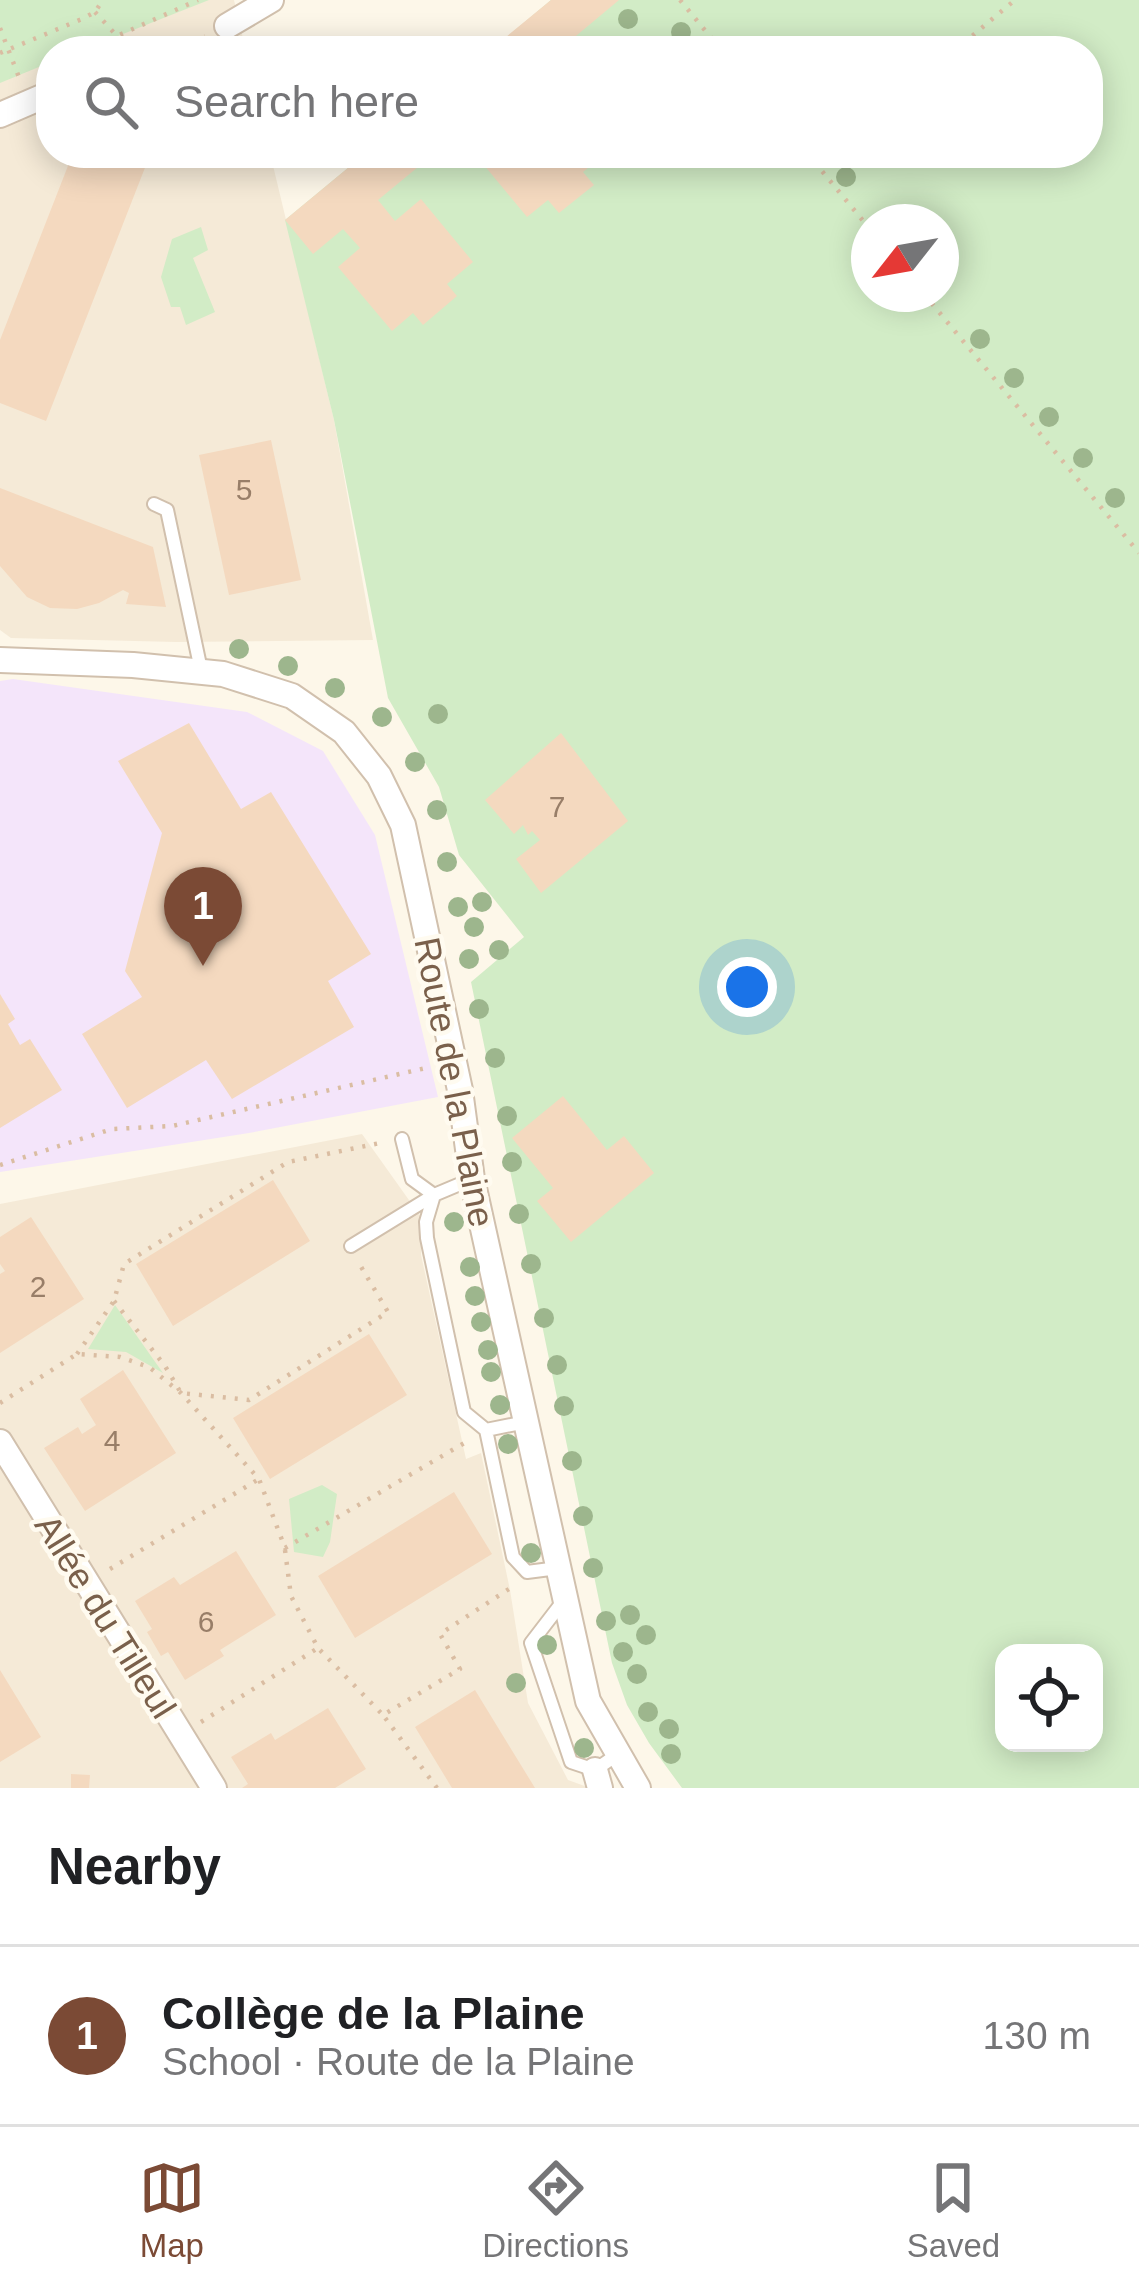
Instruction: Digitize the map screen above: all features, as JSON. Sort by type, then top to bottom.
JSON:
[{"type":"street","points":[[227,26],[271,0]]},
{"type":"street","points":[[0,115],[36,99]]},
{"type":"street","name":"Route de la Plaine","points":[[0,660],[223,674],[292,696],[344,732],[379,776],[403,826],[453,1062],[472,1179],[588,1701],[638,1788]]},
{"type":"street","name":"Allée du Tilleul","points":[[0,1442],[214,1788]]},
{"type":"lane","points":[[154,504],[167,510],[201,671]]},
{"type":"lane","points":[[402,1139],[412,1179],[434,1195]]},
{"type":"lane","points":[[350,1246],[434,1195],[472,1179]]},
{"type":"lane","points":[[434,1195],[427,1238],[464,1412],[486,1430],[513,1557],[526,1572],[558,1568]]},
{"type":"lane","points":[[486,1430],[527,1422]]},
{"type":"lane","points":[[565,1599],[531,1643],[571,1762],[597,1779],[618,1754]]},
{"type":"path","points":[[40,36],[95,12],[104,0]]},
{"type":"path","points":[[95,12],[116,36],[198,0]]},
{"type":"path","points":[[680,0],[710,36]]},
{"type":"path","points":[[972,36],[1015,0]]},
{"type":"path","points":[[205,36],[227,26]]},
{"type":"path","points":[[0,28],[8,50],[36,93]]},
{"type":"path","points":[[0,53],[36,38]]},
{"type":"path","points":[[820,168],[851,206]]},
{"type":"path","points":[[939,312],[1139,554]]},
{"type":"path","points":[[0,1165],[112,1129],[172,1126],[453,1062]]},
{"type":"path","points":[[0,1403],[77,1354],[114,1301],[124,1264],[288,1162],[402,1139]]},
{"type":"path","points":[[181,1393],[249,1400],[388,1312],[359,1264]]},
{"type":"path","points":[[114,1301],[181,1393]]},
{"type":"path","points":[[77,1354],[120,1357],[149,1367],[181,1393],[259,1479],[285,1548],[291,1596],[318,1648],[383,1715],[435,1786]]},
{"type":"path","points":[[285,1548],[486,1430]]},
{"type":"path","points":[[86,1584],[259,1479]]},
{"type":"path","points":[[383,1715],[460,1669],[440,1634],[511,1589],[526,1572]]},
{"type":"path","points":[[180,1736],[318,1648]]},
{"type":"shaded area","points":[[0,0],[234,0],[242,36],[36,36],[36,168],[274,168],[334,420],[373,640],[11,638],[0,630]]},
{"type":"shaded area","points":[[13,679],[247,712],[323,751],[375,835],[438,1097],[0,1172],[0,681]]},
{"type":"shaded area","points":[[362,1134],[421,1217],[421,1255],[466,1459],[481,1453],[528,1703],[568,1780],[590,1788],[0,1788],[0,1204]]},
{"type":"green space","points":[[0,0],[209,0],[118,36],[36,36],[36,68],[0,83]]},
{"type":"green space","points":[[551,0],[1139,0],[1139,1788],[682,1788],[649,1743],[627,1705],[612,1663],[471,982],[524,937],[459,855],[439,787],[388,698],[334,420],[285,220],[348,168],[1103,168],[1103,36],[508,36]]},
{"type":"green space","points":[[201,227],[208,250],[193,258],[215,312],[186,325],[180,307],[171,307],[161,277],[172,239]]},
{"type":"green space","points":[[115,1305],[163,1373],[126,1352],[88,1349]]},
{"type":"green space","points":[[322,1485],[337,1494],[330,1542],[323,1557],[294,1552],[289,1499]]},
{"type":"building","points":[[551,0],[619,0],[576,36],[507,36]]},
{"type":"building","points":[[67,168],[145,168],[46,421],[0,403],[0,340]]},
{"type":"building","points":[[348,168],[417,168],[378,200],[395,221],[421,199],[473,262],[447,284],[457,296],[423,325],[413,313],[392,331],[338,267],[360,248],[343,229],[313,254],[285,220]]},
{"type":"building","points":[[486,168],[588,168],[583,172],[594,185],[559,213],[548,200],[527,217]]},
{"type":"building","points":[[271,440],[301,580],[229,595],[199,455]]},
{"type":"building","points":[[0,488],[153,547],[166,607],[126,604],[129,593],[123,590],[77,609],[50,608],[27,597],[0,566]]},
{"type":"building","points":[[189,723],[241,809],[271,792],[371,954],[328,981],[354,1027],[232,1099],[206,1060],[127,1108],[82,1034],[142,997],[125,971],[162,833],[118,761]]},
{"type":"building","points":[[561,733],[628,821],[541,893],[516,859],[540,840],[532,831],[528,835],[523,825],[514,834],[485,800]]},
{"type":"building","points":[[0,994],[15,1019],[8,1024],[20,1045],[30,1039],[62,1090],[0,1128]]},
{"type":"building","points":[[563,1096],[607,1150],[624,1136],[654,1173],[571,1242],[537,1201],[553,1188],[512,1138]]},
{"type":"building","points":[[273,1180],[310,1241],[173,1326],[136,1264]]},
{"type":"building","points":[[31,1217],[84,1299],[0,1353],[0,1274],[5,1271],[0,1264],[0,1237]]},
{"type":"building","points":[[369,1334],[407,1395],[270,1479],[233,1418]]},
{"type":"building","points":[[123,1370],[176,1453],[85,1511],[44,1448],[78,1427],[82,1434],[96,1425],[80,1399]]},
{"type":"building","points":[[454,1492],[492,1554],[355,1638],[318,1576]]},
{"type":"building","points":[[236,1551],[276,1615],[220,1650],[224,1656],[185,1680],[168,1652],[161,1656],[135,1601],[174,1577],[180,1585]]},
{"type":"building","points":[[0,1670],[41,1737],[0,1762]]},
{"type":"building","points":[[475,1690],[535,1788],[452,1788],[415,1727]]},
{"type":"building","points":[[328,1708],[366,1769],[335,1788],[242,1788],[248,1784],[231,1757],[271,1733],[275,1740]]},
{"type":"building","points":[[71,1774],[90,1775],[89,1788],[71,1788]]},
{"type":"place","name":"Collège de la Plaine","points":[[203,966]]}]
